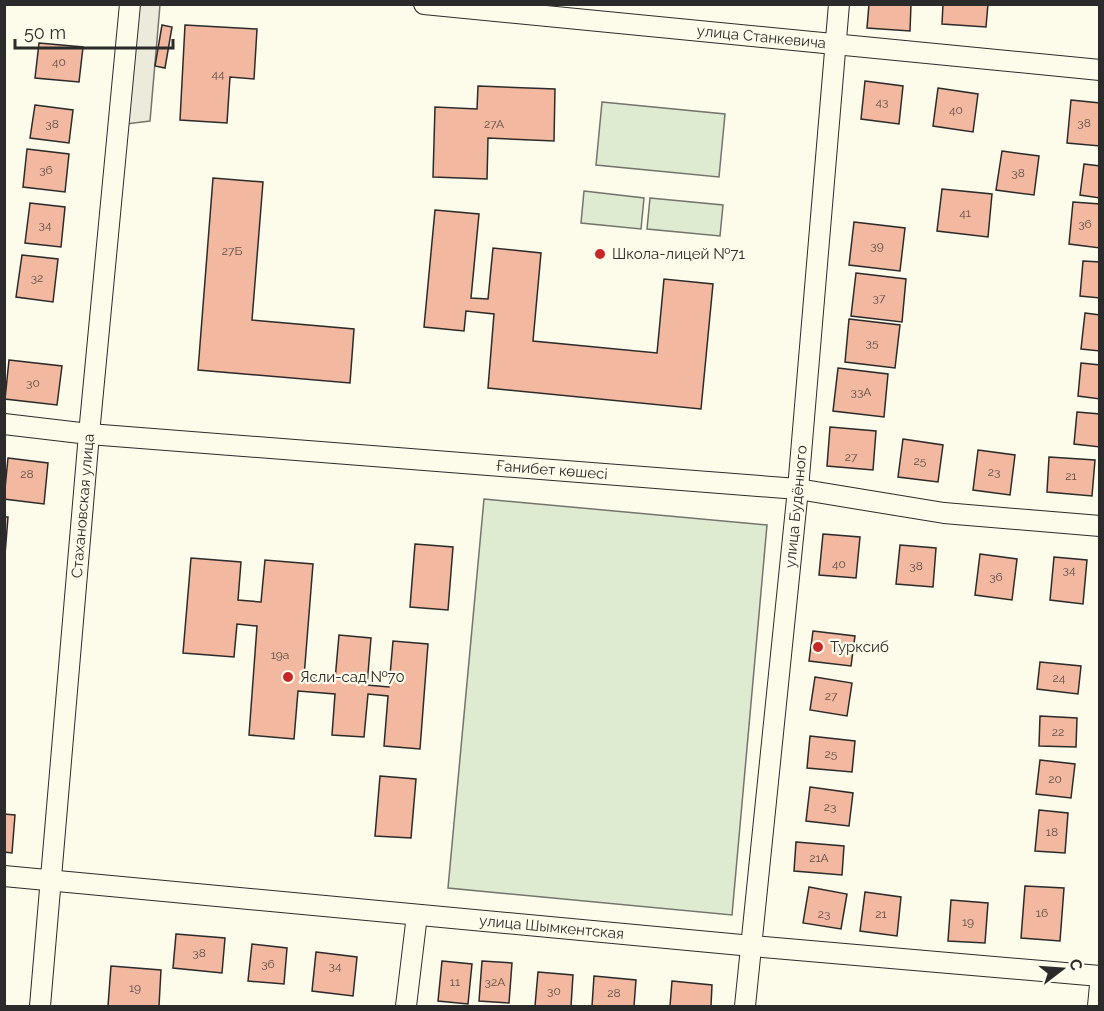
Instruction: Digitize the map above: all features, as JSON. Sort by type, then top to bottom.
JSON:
[{"type":"street","name":"Стахановская улица","points":[[40,1006],[89,434],[130,4]]},
{"type":"street","name":"улица Станкевича","points":[[424,4],[1100,70]]},
{"type":"street","name":"улица Будённого","points":[[745,1006],[798,489],[839,4]]},
{"type":"street","name":"Ғанибет көшесі","points":[[4,424],[89,434],[798,489],[944,513],[1100,526]]},
{"type":"street","name":"улица Шымкентская","points":[[4,876],[1100,976]]},
{"type":"street","points":[[406,1006],[417,915]]},
{"type":"street","points":[[1098,1006],[1100,985]]},
{"type":"green space","points":[[602,102],[725,114],[719,177],[596,165]]},
{"type":"green space","points":[[584,191],[644,198],[641,229],[581,223]]},
{"type":"green space","points":[[650,198],[723,205],[720,236],[647,229]]},
{"type":"green space","points":[[484,499],[767,525],[732,915],[448,888]]},
{"type":"shaded area","points":[[130,5],[160,5],[150,121],[118,125]]},
{"type":"building","points":[[869,4],[911,4],[910,31],[867,28]]},
{"type":"building","points":[[943,4],[988,4],[986,27],[942,24]]},
{"type":"building","points":[[162,25],[172,27],[165,68],[155,66]]},
{"type":"building","points":[[185,25],[257,29],[254,79],[230,77],[227,123],[180,120]]},
{"type":"building","points":[[39,43],[83,47],[79,82],[35,78]]},
{"type":"building","points":[[865,81],[903,86],[899,124],[861,119]]},
{"type":"building","points":[[478,86],[555,89],[554,141],[488,138],[487,179],[433,177],[435,107],[477,109]]},
{"type":"building","points":[[938,88],[978,94],[973,132],[933,126]]},
{"type":"building","points":[[1071,100],[1100,103],[1100,146],[1067,143]]},
{"type":"building","points":[[35,105],[73,110],[69,143],[30,138]]},
{"type":"building","points":[[27,149],[69,154],[65,192],[23,187]]},
{"type":"building","points":[[1002,151],[1039,156],[1034,195],[996,190]]},
{"type":"building","points":[[1084,164],[1100,166],[1100,198],[1080,195]]},
{"type":"building","points":[[213,178],[263,182],[252,320],[354,329],[350,383],[198,370]]},
{"type":"building","points":[[942,189],[992,194],[988,237],[937,231]]},
{"type":"building","points":[[1073,202],[1100,204],[1100,248],[1069,244]]},
{"type":"building","points":[[30,203],[65,207],[61,247],[25,243]]},
{"type":"building","points":[[435,210],[479,214],[471,298],[488,299],[493,248],[541,253],[533,341],[657,353],[664,279],[713,284],[701,409],[488,388],[494,314],[466,311],[464,331],[424,327]]},
{"type":"building","points":[[854,222],[905,228],[900,271],[849,265]]},
{"type":"building","points":[[22,255],[58,259],[53,302],[16,297]]},
{"type":"building","points":[[1083,261],[1100,262],[1100,298],[1080,296]]},
{"type":"building","points":[[856,273],[906,279],[902,322],[851,316]]},
{"type":"building","points":[[1085,313],[1100,315],[1100,351],[1081,349]]},
{"type":"building","points":[[849,319],[900,325],[895,368],[845,362]]},
{"type":"building","points":[[9,360],[62,366],[57,405],[5,399]]},
{"type":"building","points":[[1081,363],[1100,365],[1100,399],[1078,396]]},
{"type":"building","points":[[838,368],[888,374],[884,417],[833,411]]},
{"type":"building","points":[[1077,412],[1100,414],[1100,447],[1074,444]]},
{"type":"building","points":[[830,427],[876,431],[873,470],[827,466]]},
{"type":"building","points":[[903,439],[943,445],[938,482],[898,477]]},
{"type":"building","points":[[978,450],[1015,455],[1010,495],[973,490]]},
{"type":"building","points":[[1049,457],[1095,460],[1092,496],[1047,492]]},
{"type":"building","points":[[8,458],[48,463],[44,504],[4,499]]},
{"type":"building","points":[[4,517],[8,517],[5,555],[4,555]]},
{"type":"building","points":[[823,534],[860,537],[856,578],[819,575]]},
{"type":"building","points":[[415,544],[453,547],[448,610],[410,607]]},
{"type":"building","points":[[900,545],[936,548],[933,587],[896,584]]},
{"type":"building","points":[[980,554],[1017,559],[1012,600],[975,595]]},
{"type":"building","points":[[1054,557],[1087,560],[1083,604],[1050,600]]},
{"type":"building","points":[[191,558],[241,562],[238,600],[261,602],[265,560],[313,564],[304,677],[335,680],[339,635],[371,638],[367,685],[389,687],[393,641],[428,644],[420,749],[384,746],[388,696],[368,694],[364,737],[332,735],[335,694],[298,691],[294,739],[249,735],[257,626],[237,624],[234,657],[183,653]]},
{"type":"building","points":[[813,631],[855,636],[851,666],[809,661]]},
{"type":"building","points":[[1040,662],[1081,666],[1078,694],[1037,689]]},
{"type":"building","points":[[815,677],[852,683],[847,716],[810,710]]},
{"type":"building","points":[[1040,716],[1077,718],[1076,747],[1039,746]]},
{"type":"building","points":[[810,736],[855,741],[852,772],[807,768]]},
{"type":"building","points":[[1040,760],[1075,764],[1071,798],[1036,794]]},
{"type":"building","points":[[380,776],[416,779],[411,838],[375,836]]},
{"type":"building","points":[[810,787],[853,793],[849,826],[806,821]]},
{"type":"building","points":[[1039,810],[1068,813],[1065,853],[1035,851]]},
{"type":"building","points":[[4,814],[15,815],[12,853],[4,852]]},
{"type":"building","points":[[796,842],[844,846],[842,875],[794,871]]},
{"type":"building","points":[[1025,886],[1064,888],[1060,941],[1021,938]]},
{"type":"building","points":[[809,887],[847,894],[841,929],[803,923]]},
{"type":"building","points":[[865,892],[901,897],[897,936],[860,931]]},
{"type":"building","points":[[951,900],[988,903],[985,943],[948,941]]},
{"type":"building","points":[[176,934],[225,938],[222,973],[173,968]]},
{"type":"building","points":[[252,944],[287,948],[284,984],[248,981]]},
{"type":"building","points":[[316,952],[357,957],[353,996],[312,991]]},
{"type":"building","points":[[442,961],[472,964],[468,1004],[438,1001]]},
{"type":"building","points":[[482,961],[512,963],[509,1003],[479,1001]]},
{"type":"building","points":[[111,966],[161,970],[159,1006],[108,1006]]},
{"type":"building","points":[[538,972],[573,975],[571,1006],[535,1006]]},
{"type":"building","points":[[594,976],[636,980],[634,1006],[592,1006]]},
{"type":"building","points":[[672,981],[712,985],[711,1006],[670,1006]]},
{"type":"place","name":"Школа-лицей №71","points":[[600,254]]},
{"type":"place","name":"Турксиб","points":[[818,647]]},
{"type":"place","name":"Ясли-сад №70","points":[[288,677]]}]
